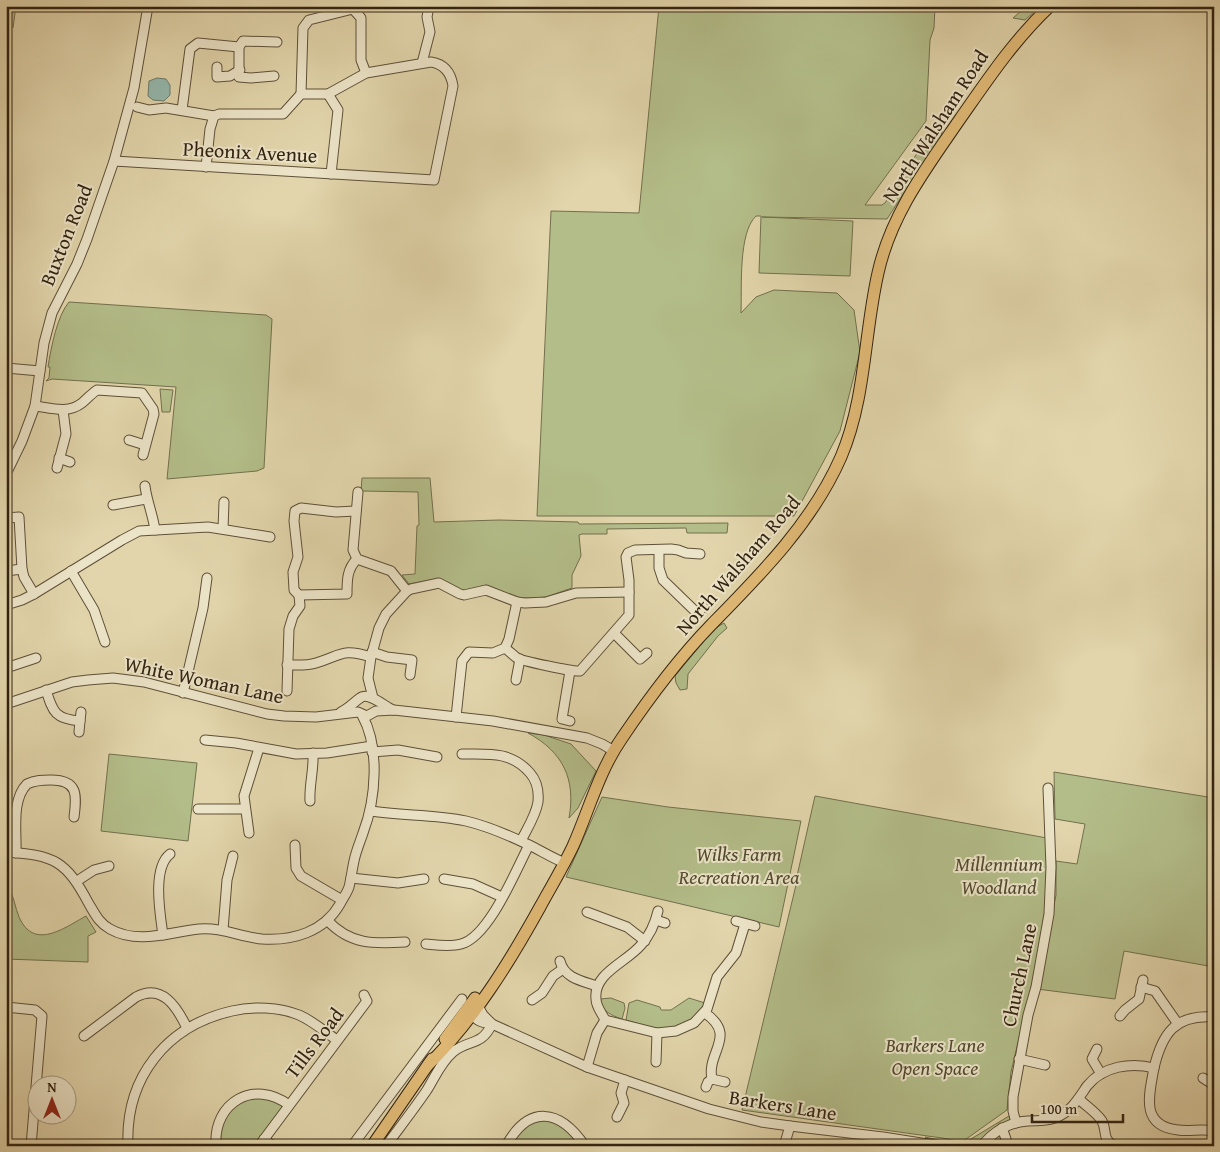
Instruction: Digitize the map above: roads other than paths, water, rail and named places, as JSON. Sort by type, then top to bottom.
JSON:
[{"type":"main road","name":"North Walsham Road","points":[[372,1146],[428,1065],[449,1044],[484,985],[528,928],[574,845],[593,794],[614,751],[664,678],[711,625],[757,578],[788,542],[816,504],[842,455],[852,426],[859,399],[878,273],[894,225],[919,179],[1007,52],[1029,26],[1050,6]]},
{"type":"street","name":"Buxton Road","points":[[6,474],[25,435],[35,406],[47,330],[52,313],[80,256],[114,161],[134,88],[148,6]]},
{"type":"street","points":[[301,94],[328,94],[366,73],[422,64],[430,32],[427,17],[429,6]]},
{"type":"street","points":[[137,107],[149,110],[166,108],[214,116],[219,114],[283,114],[301,94],[303,28],[310,20],[353,9],[361,18],[360,60],[366,73]]},
{"type":"street","points":[[274,76],[239,77],[239,47],[243,40],[277,42]]},
{"type":"street","points":[[182,110],[190,48],[198,43],[239,47]]},
{"type":"street","name":"Pheonix Avenue","points":[[114,161],[434,180],[453,86],[451,75],[439,63],[422,64]]},
{"type":"street","points":[[217,67],[216,81],[240,70]]},
{"type":"street","points":[[328,94],[338,110],[332,174]]},
{"type":"street","points":[[206,167],[210,129],[214,116]]},
{"type":"street","points":[[6,368],[40,371]]},
{"type":"street","points":[[35,406],[63,410],[80,405],[97,390],[142,393],[154,414],[143,455]]},
{"type":"street","points":[[57,468],[66,434],[63,410]]},
{"type":"street","points":[[129,440],[146,445]]},
{"type":"street","points":[[59,458],[70,462]]},
{"type":"street","points":[[145,486],[146,499],[155,530]]},
{"type":"street","points":[[358,492],[353,550],[357,559],[391,571],[407,592]]},
{"type":"street","points":[[113,505],[146,499]]},
{"type":"street","points":[[223,529],[224,502]]},
{"type":"street","points":[[287,691],[289,628],[290,622],[300,606],[299,595],[293,586],[293,572],[298,557],[294,521],[295,511],[301,508],[356,512]]},
{"type":"street","points":[[6,518],[23,517],[22,569],[24,577],[34,594]]},
{"type":"street","points":[[6,604],[22,600],[34,594],[132,534],[139,532],[192,527],[223,529],[267,539]]},
{"type":"street","points":[[505,648],[520,659],[570,671],[580,671],[629,615],[628,553],[635,550],[678,550],[694,556]]},
{"type":"street","points":[[659,550],[659,568],[663,580],[697,614]]},
{"type":"street","points":[[299,595],[347,594],[347,577],[350,568],[357,559]]},
{"type":"street","points":[[6,571],[22,569]]},
{"type":"street","points":[[72,571],[94,610],[101,638]]},
{"type":"street","points":[[183,693],[203,608],[207,578]]},
{"type":"street","points":[[372,746],[367,724],[356,708],[368,678],[372,655],[382,621],[407,592],[417,587],[439,584],[464,595],[486,590],[517,602],[546,602],[576,593],[629,592]]},
{"type":"street","points":[[456,717],[463,655],[469,652],[492,653],[505,648],[509,639],[517,602]]},
{"type":"street","points":[[614,633],[640,659]]},
{"type":"street","points":[[287,664],[315,663],[352,652],[388,657],[412,656],[410,675]]},
{"type":"street","points":[[6,668],[36,658]]},
{"type":"street","points":[[516,680],[520,659]]},
{"type":"street","points":[[562,719],[570,671]]},
{"type":"street","name":"White Woman Lane","points":[[6,704],[80,681],[114,678],[144,682],[255,712],[284,716],[316,717],[338,714],[360,714],[367,716],[394,710],[493,721],[581,736],[614,751]]},
{"type":"street","points":[[6,852],[39,855],[49,858],[64,867],[77,881],[97,918],[113,931],[126,935],[139,937],[162,936],[200,929],[223,930],[249,937],[276,939],[290,938],[312,931],[335,913],[348,889],[354,860],[371,811],[374,772],[372,746],[374,713],[377,706],[368,678]]},
{"type":"street","points":[[46,690],[54,712],[60,717],[81,717],[79,732]]},
{"type":"street","name":"White Woman Lane","points":[[338,714],[359,699],[370,696],[394,710]]},
{"type":"street","points":[[205,740],[216,745],[236,743],[296,754],[372,746],[432,754]]},
{"type":"street","points":[[251,828],[244,809],[244,796],[245,787],[259,748]]},
{"type":"street","points":[[432,947],[457,945],[471,940],[488,922],[502,897],[525,843],[538,802],[538,788],[535,779],[514,759],[467,752]]},
{"type":"street","points":[[310,801],[314,766],[313,753]]},
{"type":"street","points":[[16,853],[16,812],[19,798],[27,784],[39,780],[66,782],[75,792],[77,814]]},
{"type":"street","name":"Church Lane","points":[[1016,1123],[1013,1111],[1013,1097],[1049,914],[1051,867],[1048,788]]},
{"type":"street","points":[[204,806],[244,809]]},
{"type":"street","points":[[371,811],[394,815],[434,816],[481,825],[525,843],[565,863]]},
{"type":"street","points":[[297,851],[295,875],[301,876],[342,900]]},
{"type":"street","points":[[162,936],[159,891],[160,875],[169,857]]},
{"type":"street","points":[[223,930],[229,860]]},
{"type":"street","points":[[77,881],[109,866]]},
{"type":"street","points":[[351,878],[383,882],[419,883]]},
{"type":"street","points":[[449,882],[473,884],[502,897]]},
{"type":"street","points":[[588,923],[589,913],[627,927],[645,941]]},
{"type":"street","points":[[665,923],[657,915],[645,941],[638,949],[603,977],[597,986],[596,1004],[605,1020],[658,1033],[676,1031],[685,1027],[705,1013],[717,977],[736,953],[741,923],[755,926]]},
{"type":"street","points":[[327,920],[340,933],[355,939],[400,945]]},
{"type":"street","points":[[532,1000],[542,993],[562,965],[575,978],[597,986]]},
{"type":"street","points":[[1120,1016],[1139,999],[1142,984],[1155,992],[1178,1024]]},
{"type":"street","points":[[90,1035],[136,997],[150,992],[158,993],[170,1002],[187,1028]]},
{"type":"street","name":"Tills Road","points":[[273,1146],[262,1143],[367,999]]},
{"type":"street","points":[[6,1007],[35,1010],[42,1016],[31,1146]]},
{"type":"street","name":"Barkers Lane","points":[[470,1007],[492,1024],[587,1066],[709,1109],[761,1122],[882,1141],[940,1146]]},
{"type":"street","name":"North Walsham Road","points":[[352,1146],[395,1088],[470,1007]]},
{"type":"street","points":[[128,1146],[128,1117],[139,1083],[146,1069],[165,1046],[187,1028],[220,1014],[252,1008],[270,1009],[299,1015],[337,1040]]},
{"type":"street","points":[[705,1013],[718,1025],[720,1032],[720,1040],[710,1071],[712,1079]]},
{"type":"street","points":[[1214,1017],[1194,1018],[1178,1024],[1166,1035],[1161,1043],[1154,1068],[1148,1105],[1151,1114],[1164,1126],[1180,1131],[1202,1128],[1214,1131]]},
{"type":"street","points":[[587,1066],[597,1033],[605,1020]]},
{"type":"street","points":[[386,1146],[427,1089],[445,1060],[457,1049],[480,1040],[486,1035],[492,1024]]},
{"type":"street","points":[[656,1062],[658,1033]]},
{"type":"street","points":[[1097,1049],[1092,1059],[1101,1074]]},
{"type":"street","points":[[1019,1060],[1045,1065]]},
{"type":"street","points":[[982,1146],[988,1138],[1002,1128],[1016,1123],[1056,1118],[1071,1108],[1079,1100],[1088,1085],[1101,1074],[1119,1066],[1154,1068]]},
{"type":"street","points":[[1203,1078],[1214,1085]]},
{"type":"street","points":[[712,1079],[725,1082]]},
{"type":"street","points":[[706,1088],[708,1082],[712,1079]]},
{"type":"street","points":[[617,1117],[624,1103],[622,1093],[625,1080]]},
{"type":"street","points":[[395,1088],[407,1093]]},
{"type":"street","name":"Tills Road","points":[[216,1146],[215,1137],[219,1119],[224,1111],[238,1100],[255,1094],[264,1094],[282,1100],[289,1105]]},
{"type":"street","points":[[1079,1100],[1099,1117],[1104,1125],[1106,1138],[1109,1143],[1114,1145]]},
{"type":"street","points":[[506,1146],[523,1123],[533,1118],[548,1117],[567,1125],[577,1134],[585,1146]]},
{"type":"street","points":[[784,1146],[790,1126]]},
{"type":"street","points":[[1002,1128],[1006,1139],[1005,1146]]},
{"type":"water","points":[[157,78],[166,79],[170,85],[170,95],[164,101],[153,100],[148,96],[149,81]]},
{"type":"park label","name":"Wilks Farm Recreation Area","points":[[739,866]]},
{"type":"park label","name":"Millennium Woodland","points":[[999,876]]},
{"type":"park label","name":"Barkers Lane Open Space","points":[[935,1056]]}]
